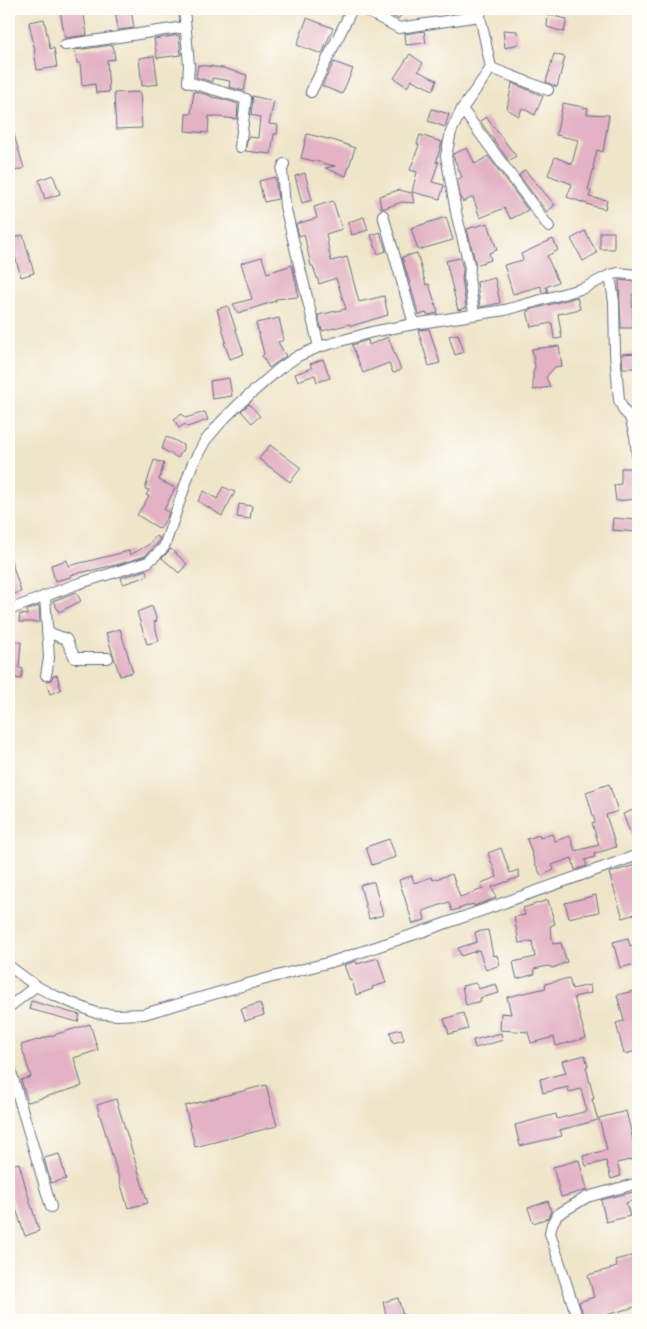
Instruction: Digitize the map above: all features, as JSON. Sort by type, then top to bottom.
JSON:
[{"type":"street","points":[[184,9],[190,65],[188,82],[246,99],[240,147]]},
{"type":"street","points":[[311,92],[352,9]]},
{"type":"street","points":[[363,9],[399,28],[480,13],[491,68],[462,110],[451,132],[446,156],[457,217],[470,268],[469,278],[474,314]]},
{"type":"street","points":[[65,45],[186,27]]},
{"type":"street","points":[[491,68],[548,90]]},
{"type":"street","points":[[462,110],[549,227]]},
{"type":"street","points":[[284,164],[282,170],[284,206],[319,347]]},
{"type":"street","points":[[383,215],[414,324]]},
{"type":"street","points":[[9,610],[77,584],[148,562],[164,547],[192,465],[205,441],[238,405],[298,356],[319,347],[372,332],[505,310],[584,288],[618,272],[638,275]]},
{"type":"street","points":[[610,275],[614,302],[615,353],[619,400],[624,411],[630,417],[635,436],[638,464]]},
{"type":"street","points":[[45,596],[49,658],[46,675]]},
{"type":"street","points":[[47,632],[66,639],[75,658],[108,658]]},
{"type":"street","points":[[9,966],[53,996],[96,1013],[117,1015],[144,1014],[331,962],[638,855]]},
{"type":"street","points":[[9,1007],[36,986]]},
{"type":"street","points":[[9,1065],[51,1207]]},
{"type":"street","points":[[578,1320],[550,1233],[552,1224],[557,1215],[587,1197],[638,1183]]},
{"type":"building","points":[[83,9],[87,35],[65,38],[60,11]]},
{"type":"building","points":[[115,9],[131,9],[134,28],[118,30]]},
{"type":"building","points":[[378,9],[406,9],[398,19]]},
{"type":"building","points":[[548,15],[567,19],[564,32],[547,27]]},
{"type":"building","points":[[307,18],[333,28],[322,54],[297,45]]},
{"type":"building","points":[[44,19],[50,49],[54,48],[57,67],[37,70],[29,22]]},
{"type":"building","points":[[503,30],[517,31],[518,44],[505,48]]},
{"type":"building","points":[[424,31],[426,43],[406,45],[405,34]]},
{"type":"building","points":[[179,35],[181,55],[157,58],[154,39]]},
{"type":"building","points":[[113,45],[115,59],[107,60],[109,92],[96,93],[95,84],[82,86],[80,63],[77,63],[75,50]]},
{"type":"building","points":[[410,54],[423,63],[418,71],[437,80],[433,90],[412,80],[407,87],[394,78]]},
{"type":"building","points":[[554,54],[565,57],[557,87],[546,82]]},
{"type":"building","points":[[154,56],[158,84],[142,86],[139,58]]},
{"type":"building","points":[[334,62],[353,69],[342,94],[322,86]]},
{"type":"building","points":[[198,65],[223,68],[247,75],[244,91],[229,87],[230,81],[212,78],[212,82],[196,77]]},
{"type":"building","points":[[512,83],[543,96],[535,115],[522,108],[519,116],[507,109]]},
{"type":"building","points":[[194,91],[238,104],[237,119],[209,116],[208,133],[185,131],[186,114],[191,114]]},
{"type":"building","points":[[140,92],[142,128],[116,129],[114,93]]},
{"type":"building","points":[[252,96],[274,101],[269,124],[278,125],[277,134],[274,134],[271,154],[245,151],[248,137],[258,138],[260,117],[251,115]]},
{"type":"building","points":[[563,103],[588,108],[587,114],[609,115],[603,152],[597,150],[588,190],[591,191],[589,197],[607,200],[605,209],[567,197],[572,184],[548,175],[555,157],[572,164],[578,140],[556,135]]},
{"type":"building","points":[[432,109],[449,114],[445,127],[428,121]]},
{"type":"building","points":[[486,117],[516,156],[509,161],[480,121]]},
{"type":"building","points":[[9,125],[11,125],[24,168],[9,173]]},
{"type":"building","points":[[307,134],[355,148],[346,176],[325,168],[335,166],[301,158]]},
{"type":"building","points":[[420,135],[442,142],[436,163],[439,161],[432,182],[444,185],[440,199],[412,192],[417,172],[410,170],[419,145],[417,144]]},
{"type":"building","points":[[467,148],[475,164],[488,156],[528,210],[511,219],[504,208],[480,218],[473,197],[463,202],[457,180],[462,177],[453,154]]},
{"type":"building","points":[[525,170],[555,205],[547,212],[519,175]]},
{"type":"building","points":[[305,173],[312,200],[302,203],[295,176]]},
{"type":"building","points":[[53,175],[60,194],[45,199],[39,180]]},
{"type":"building","points":[[275,177],[278,199],[264,202],[259,181]]},
{"type":"building","points":[[399,190],[412,193],[414,203],[402,202],[381,208],[379,196]]},
{"type":"building","points":[[333,201],[342,229],[326,234],[331,261],[347,257],[359,302],[384,296],[388,315],[351,326],[350,324],[322,331],[318,315],[346,309],[336,278],[319,284],[313,266],[311,266],[304,234],[299,236],[296,224],[317,218],[314,207]]},
{"type":"building","points":[[364,217],[368,230],[352,235],[348,222]]},
{"type":"building","points":[[446,217],[453,240],[418,250],[411,228]]},
{"type":"building","points":[[488,223],[497,250],[489,253],[491,260],[476,265],[467,229]]},
{"type":"building","points":[[585,231],[597,253],[583,261],[571,239]]},
{"type":"building","points":[[380,232],[386,251],[378,254],[371,235]]},
{"type":"building","points":[[600,232],[614,232],[614,249],[600,249]]},
{"type":"building","points":[[23,235],[34,273],[21,277],[10,239]]},
{"type":"building","points":[[553,239],[558,250],[547,256],[558,282],[546,287],[548,291],[542,293],[541,286],[513,294],[504,265],[523,260],[521,254]]},
{"type":"building","points":[[417,253],[426,285],[429,284],[438,313],[419,315],[402,257]]},
{"type":"building","points":[[262,257],[267,273],[292,265],[298,297],[275,299],[276,301],[238,313],[233,304],[252,299],[241,263]]},
{"type":"building","points":[[460,258],[463,269],[462,279],[466,308],[458,310],[446,261]]},
{"type":"building","points":[[495,278],[500,303],[480,307],[477,282]]},
{"type":"building","points":[[619,280],[636,282],[636,294],[632,294],[633,328],[621,328]]},
{"type":"building","points":[[577,297],[580,309],[558,314],[562,338],[554,339],[552,323],[531,327],[527,311]]},
{"type":"building","points":[[228,306],[244,354],[230,359],[224,342],[226,342],[217,309]]},
{"type":"building","points":[[279,318],[284,340],[278,342],[286,356],[269,368],[262,356],[264,354],[256,323]]},
{"type":"building","points":[[429,329],[440,363],[429,366],[418,330]]},
{"type":"building","points":[[458,334],[464,352],[455,355],[449,336]]},
{"type":"building","points":[[388,337],[401,370],[393,373],[389,363],[363,373],[352,345],[368,340],[369,345]]},
{"type":"building","points":[[559,346],[562,366],[555,367],[546,377],[550,387],[533,390],[533,372],[535,367],[532,349]]},
{"type":"building","points":[[638,353],[638,368],[623,368],[622,354]]},
{"type":"building","points":[[323,359],[330,378],[317,382],[315,375],[298,381],[295,374],[312,368],[310,364]]},
{"type":"building","points":[[229,378],[232,396],[212,399],[210,381]]},
{"type":"building","points":[[249,404],[260,416],[252,423],[241,411]]},
{"type":"building","points":[[205,412],[208,420],[187,427],[185,424],[179,428],[174,419],[182,414],[185,418]]},
{"type":"building","points":[[166,437],[183,445],[178,458],[162,449]]},
{"type":"building","points":[[270,445],[301,468],[290,482],[259,459]]},
{"type":"building","points":[[154,460],[164,463],[159,480],[175,488],[164,510],[169,512],[160,529],[137,515],[149,496],[146,495],[149,490],[145,489]]},
{"type":"building","points":[[621,468],[635,469],[638,499],[616,501],[614,485],[621,484]]},
{"type":"building","points":[[223,487],[235,492],[222,516],[198,501],[204,491],[217,499]]},
{"type":"building","points":[[239,504],[252,506],[250,519],[237,517]]},
{"type":"building","points":[[613,518],[637,520],[636,532],[612,530]]},
{"type":"building","points":[[156,536],[160,538],[158,543],[145,556],[120,564],[70,575],[71,577],[55,581],[51,565],[67,560],[68,566],[129,551],[130,555],[148,545]]},
{"type":"building","points":[[171,549],[187,564],[179,573],[162,558]]},
{"type":"building","points":[[9,560],[11,560],[21,592],[9,595]]},
{"type":"building","points":[[146,570],[148,576],[123,584],[121,578]]},
{"type":"building","points":[[76,592],[81,601],[59,612],[53,601]]},
{"type":"building","points":[[39,606],[40,622],[19,622],[20,614],[27,615],[27,610]]},
{"type":"building","points":[[152,606],[157,621],[154,622],[159,641],[147,644],[137,612]]},
{"type":"building","points":[[120,629],[133,672],[120,676],[106,633]]},
{"type":"building","points":[[9,641],[21,642],[19,668],[23,669],[21,679],[9,677]]},
{"type":"building","points":[[57,675],[61,690],[50,694],[46,682]]},
{"type":"building","points":[[609,784],[618,811],[606,815],[616,847],[594,854],[595,857],[585,860],[587,866],[575,870],[572,858],[552,865],[554,870],[541,876],[527,839],[539,835],[540,838],[552,834],[555,841],[570,836],[575,851],[599,845],[592,823],[595,822],[586,792]]},
{"type":"building","points":[[636,809],[638,815],[638,848],[636,848],[623,814]]},
{"type":"building","points":[[389,839],[396,857],[372,865],[366,847]]},
{"type":"building","points":[[501,848],[510,873],[518,870],[520,877],[492,887],[496,898],[452,911],[449,902],[423,911],[425,920],[413,924],[399,880],[412,876],[414,883],[432,877],[433,880],[452,874],[460,897],[483,889],[481,883],[497,877],[488,853]]},
{"type":"building","points":[[638,864],[638,913],[623,918],[609,873]]},
{"type":"building","points":[[374,882],[383,915],[369,919],[360,885]]},
{"type":"building","points":[[596,895],[599,912],[569,918],[565,903]]},
{"type":"building","points":[[548,900],[555,924],[550,926],[553,944],[561,943],[567,962],[553,968],[548,966],[534,969],[535,974],[517,979],[513,962],[535,957],[532,941],[519,943],[514,917],[525,915],[523,908]]},
{"type":"building","points":[[488,930],[493,956],[497,955],[500,965],[486,970],[479,950],[461,956],[458,948],[477,942],[475,932]]},
{"type":"building","points":[[628,938],[630,946],[638,943],[638,963],[620,968],[613,942]]},
{"type":"building","points":[[378,958],[386,983],[356,995],[352,980],[350,981],[344,965],[356,961],[357,964]]},
{"type":"building","points":[[569,978],[572,989],[590,985],[591,993],[574,997],[586,1038],[556,1046],[554,1037],[531,1043],[528,1032],[500,1030],[501,1013],[511,1014],[507,997],[546,988],[545,984]]},
{"type":"building","points":[[476,983],[478,989],[496,984],[499,993],[480,998],[481,1001],[466,1005],[462,986]]},
{"type":"building","points":[[638,990],[638,1051],[624,1054],[616,1023],[624,1021],[617,995]]},
{"type":"building","points":[[31,1001],[80,1015],[78,1022],[29,1009]]},
{"type":"building","points":[[260,1003],[264,1015],[245,1021],[241,1009]]},
{"type":"building","points":[[463,1013],[468,1029],[449,1034],[444,1019]]},
{"type":"building","points":[[90,1024],[98,1050],[74,1058],[82,1086],[28,1102],[21,1080],[31,1077],[21,1045]]},
{"type":"building","points":[[401,1029],[404,1040],[393,1043],[390,1032]]},
{"type":"building","points":[[501,1033],[503,1040],[475,1048],[473,1040]]},
{"type":"building","points":[[585,1055],[594,1099],[592,1099],[598,1120],[560,1130],[562,1136],[520,1146],[515,1125],[556,1114],[557,1119],[587,1111],[581,1089],[569,1092],[568,1087],[543,1093],[540,1079],[566,1073],[562,1061]]},
{"type":"building","points":[[266,1085],[277,1126],[195,1147],[185,1106]]},
{"type":"building","points":[[116,1099],[148,1203],[128,1208],[97,1105]]},
{"type":"building","points":[[626,1111],[634,1144],[637,1144],[638,1158],[617,1163],[621,1176],[611,1179],[606,1161],[586,1166],[583,1156],[607,1150],[599,1118]]},
{"type":"building","points":[[59,1154],[66,1179],[51,1183],[44,1158]]},
{"type":"building","points":[[579,1160],[587,1190],[561,1197],[553,1167]]},
{"type":"building","points":[[19,1163],[39,1231],[25,1236],[14,1203],[9,1180],[9,1166]]},
{"type":"building","points":[[633,1192],[635,1200],[626,1203],[630,1216],[606,1222],[601,1200]]},
{"type":"building","points":[[548,1201],[551,1211],[548,1218],[533,1223],[528,1208]]},
{"type":"building","points":[[638,1254],[638,1306],[606,1315],[606,1318],[600,1320],[585,1320],[579,1302],[594,1297],[588,1275],[617,1267],[615,1260]]},
{"type":"building","points":[[398,1298],[404,1320],[387,1320],[383,1302]]}]
